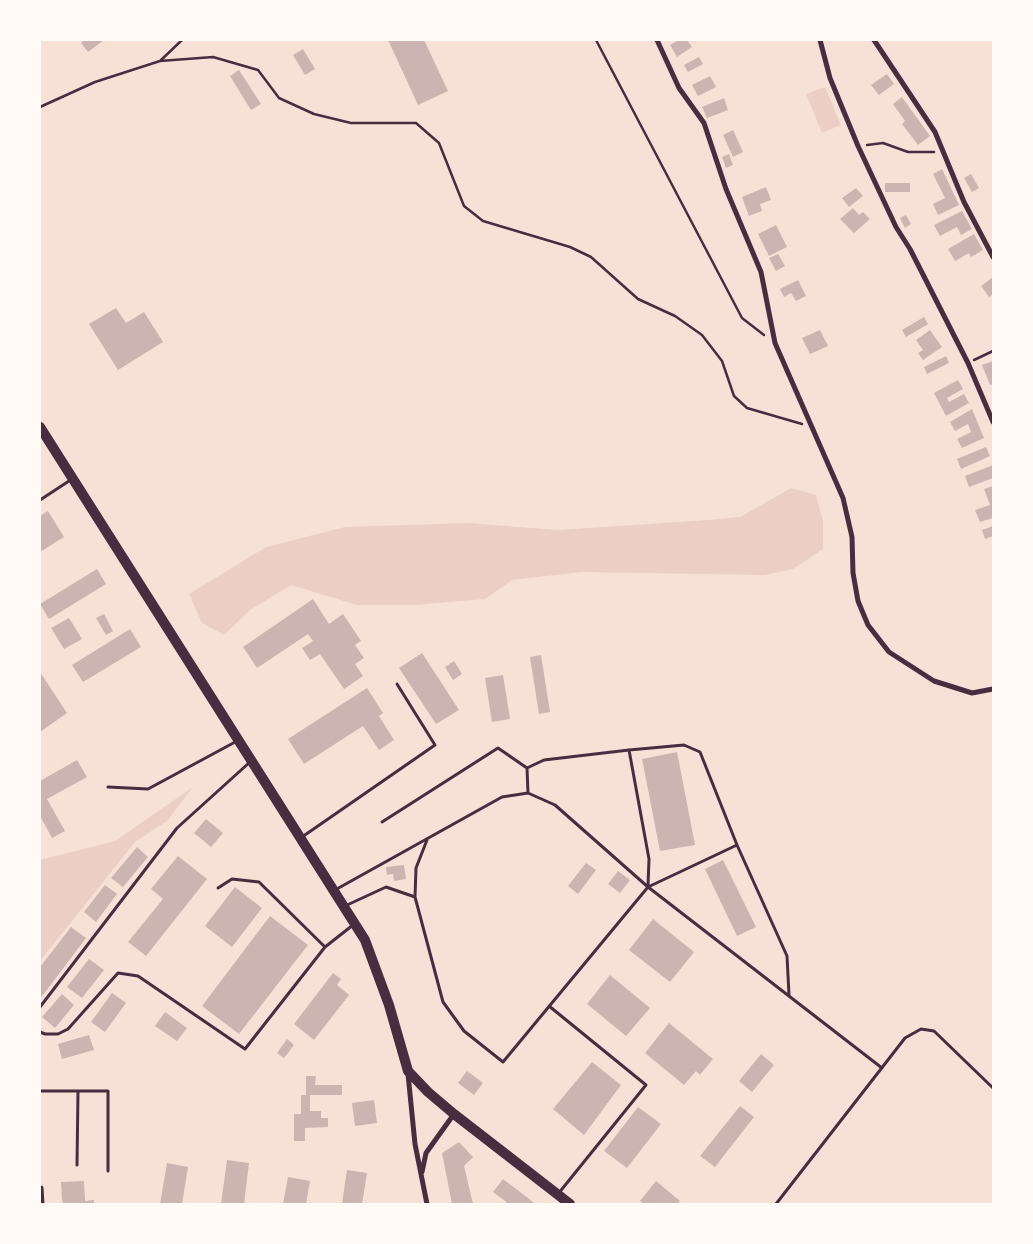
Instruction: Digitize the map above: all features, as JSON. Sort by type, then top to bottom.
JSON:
[{"type":"main road","points":[[40,427],[365,940],[376,968],[408,1071],[428,1092],[454,1114],[570,1204]]},
{"type":"street","points":[[657,40],[678,88],[704,123],[726,189],[761,272],[775,343],[843,498],[852,537],[853,573],[858,601],[868,625],[889,652],[934,681],[972,693],[993,689]]},
{"type":"street","points":[[820,40],[830,78],[858,146],[896,228],[914,257],[968,363],[993,422]]},
{"type":"street","points":[[874,40],[935,132],[941,152],[964,202],[993,256]]},
{"type":"street","points":[[408,1071],[409,1101],[427,1204]]},
{"type":"street","points":[[422,1175],[426,1152],[454,1114]]},
{"type":"street","points":[[41,1188],[42,1204]]},
{"type":"lane","points":[[40,500],[72,478]]},
{"type":"lane","points":[[302,838],[435,745],[397,684]]},
{"type":"lane","points":[[108,787],[148,789],[239,739]]},
{"type":"lane","points":[[527,768],[544,760],[629,750],[684,745],[700,752],[737,845],[787,956],[789,995]]},
{"type":"lane","points":[[382,822],[498,748],[527,768]]},
{"type":"lane","points":[[629,750],[649,859],[648,887]]},
{"type":"lane","points":[[40,1007],[177,828],[252,760]]},
{"type":"lane","points":[[527,768],[528,793]]},
{"type":"lane","points":[[335,890],[502,797],[528,793],[555,805],[648,887],[882,1068]]},
{"type":"lane","points":[[427,840],[416,868],[415,897],[443,1002],[464,1031],[502,1062],[648,887],[737,845]]},
{"type":"lane","points":[[218,888],[232,879],[260,882],[326,948]]},
{"type":"lane","points":[[345,906],[386,887],[415,897]]},
{"type":"lane","points":[[40,1032],[58,1034],[68,1029],[118,973],[138,976],[245,1049],[326,948],[355,923]]},
{"type":"lane","points":[[548,1006],[646,1084],[558,1194]]},
{"type":"lane","points":[[776,1204],[905,1038],[921,1029],[934,1031],[993,1088]]},
{"type":"lane","points":[[40,1091],[108,1090],[108,1171]]},
{"type":"lane","points":[[77,1165],[78,1091]]},
{"type":"path","points":[[160,61],[182,40]]},
{"type":"path","points":[[596,40],[742,318],[775,343]]},
{"type":"path","points":[[40,107],[94,82],[160,61],[212,57],[258,70],[279,98],[314,114],[351,124],[416,123],[439,143],[464,206],[483,222],[570,246],[590,257],[638,299],[675,316],[702,335],[722,361],[734,396],[747,408],[813,428]]},
{"type":"path","points":[[858,146],[883,143],[908,152],[941,152]]},
{"type":"path","points":[[968,363],[993,351]]},
{"type":"shaded area","points":[[825,87],[841,125],[822,133],[806,94]]},
{"type":"shaded area","points":[[791,488],[816,495],[823,521],[823,549],[793,569],[765,575],[582,572],[512,580],[485,599],[414,605],[357,605],[291,585],[250,610],[224,635],[202,623],[189,594],[266,547],[345,527],[468,523],[558,530],[708,520],[740,517]]},
{"type":"shaded area","points":[[193,787],[167,821],[135,842],[40,961],[40,860],[115,841]]},
{"type":"building","points":[[84,40],[104,40],[88,52],[81,43]]},
{"type":"building","points":[[388,40],[424,40],[448,91],[418,105]]},
{"type":"building","points":[[679,40],[687,40],[692,47],[677,57],[670,45]]},
{"type":"building","points":[[303,49],[315,69],[305,75],[293,55]]},
{"type":"building","points":[[699,57],[703,64],[688,72],[684,65]]},
{"type":"building","points":[[239,70],[261,104],[251,110],[230,76]]},
{"type":"building","points":[[887,74],[894,84],[879,95],[871,85]]},
{"type":"building","points":[[710,76],[716,87],[698,96],[692,85]]},
{"type":"building","points":[[902,97],[930,136],[918,145],[902,124],[905,121],[893,104]]},
{"type":"building","points":[[724,98],[728,110],[707,118],[702,107]]},
{"type":"building","points":[[733,130],[743,152],[733,157],[723,135]]},
{"type":"building","points":[[729,154],[733,165],[726,168],[722,157]]},
{"type":"building","points":[[942,169],[959,205],[938,215],[933,204],[945,198],[933,174]]},
{"type":"building","points":[[971,174],[979,188],[972,192],[964,178]]},
{"type":"building","points":[[885,183],[910,183],[910,192],[885,192]]},
{"type":"building","points":[[766,187],[771,200],[760,204],[762,211],[749,216],[742,197]]},
{"type":"building","points":[[856,188],[863,196],[849,207],[842,198]]},
{"type":"building","points":[[853,208],[859,215],[863,212],[870,219],[854,233],[840,219]]},
{"type":"building","points":[[962,211],[972,229],[961,235],[957,227],[940,236],[934,225]]},
{"type":"building","points":[[906,215],[911,224],[905,228],[900,218]]},
{"type":"building","points":[[776,225],[787,247],[769,256],[758,234]]},
{"type":"building","points":[[974,234],[983,250],[971,257],[969,253],[955,261],[948,249]]},
{"type":"building","points":[[778,254],[785,266],[776,271],[769,258]]},
{"type":"building","points":[[993,277],[993,294],[989,297],[981,286]]},
{"type":"building","points":[[798,280],[806,296],[796,301],[791,293],[784,297],[780,289]]},
{"type":"building","points":[[116,308],[126,323],[144,312],[163,342],[118,370],[89,324]]},
{"type":"building","points":[[924,317],[928,324],[906,337],[902,330]]},
{"type":"building","points":[[820,330],[828,346],[810,354],[802,338]]},
{"type":"building","points":[[930,330],[942,347],[923,360],[918,353],[923,350],[916,340]]},
{"type":"building","points":[[946,356],[949,363],[927,374],[924,367]]},
{"type":"building","points":[[993,361],[993,384],[990,385],[982,365]]},
{"type":"building","points":[[958,380],[963,389],[947,398],[949,402],[964,394],[969,403],[946,416],[934,393]]},
{"type":"building","points":[[972,409],[984,438],[962,448],[957,439],[971,432],[968,424],[955,431],[950,422]]},
{"type":"building","points":[[986,447],[990,456],[961,469],[957,459]]},
{"type":"building","points":[[993,465],[993,478],[969,487],[965,476]]},
{"type":"building","points":[[993,486],[993,518],[980,522],[975,510],[990,505],[984,489]]},
{"type":"building","points":[[48,511],[64,537],[40,552],[40,516]]},
{"type":"building","points":[[993,526],[993,536],[985,539],[982,530]]},
{"type":"building","points":[[97,569],[106,584],[49,619],[40,604]]},
{"type":"building","points":[[313,599],[329,624],[343,614],[361,641],[355,645],[364,658],[355,664],[363,676],[344,689],[320,654],[310,660],[302,648],[313,641],[308,634],[257,668],[243,647]]},
{"type":"building","points":[[104,614],[113,631],[106,635],[96,618]]},
{"type":"building","points":[[69,618],[82,639],[64,649],[51,628]]},
{"type":"building","points":[[130,629],[141,647],[83,682],[72,665]]},
{"type":"building","points":[[422,653],[459,710],[436,724],[399,668]]},
{"type":"building","points":[[541,655],[550,712],[539,714],[530,657]]},
{"type":"building","points":[[454,661],[462,674],[453,680],[445,667]]},
{"type":"building","points":[[40,672],[67,713],[40,732]]},
{"type":"building","points":[[503,675],[510,719],[492,722],[485,678]]},
{"type":"building","points":[[367,688],[383,713],[379,716],[394,740],[379,750],[363,726],[304,764],[288,739]]},
{"type":"building","points":[[677,752],[695,845],[660,851],[642,759]]},
{"type":"building","points":[[77,760],[87,777],[47,799],[65,831],[52,838],[40,816],[40,781]]},
{"type":"building","points":[[206,819],[223,833],[211,847],[194,833]]},
{"type":"building","points":[[137,847],[148,857],[123,887],[111,878]]},
{"type":"building","points":[[178,856],[207,879],[146,956],[128,942],[163,899],[151,889]]},
{"type":"building","points":[[723,860],[756,927],[737,936],[705,869]]},
{"type":"building","points":[[586,863],[596,870],[578,894],[568,886]]},
{"type":"building","points":[[404,865],[406,879],[394,881],[393,874],[387,875],[386,867]]},
{"type":"building","points":[[618,871],[630,880],[620,893],[608,884]]},
{"type":"building","points":[[105,885],[117,894],[96,922],[84,912]]},
{"type":"building","points":[[235,887],[262,908],[232,947],[205,926]]},
{"type":"building","points":[[270,916],[308,945],[239,1034],[202,1006]]},
{"type":"building","points":[[653,919],[694,952],[670,982],[629,950]]},
{"type":"building","points":[[71,927],[86,938],[40,999],[40,967]]},
{"type":"building","points":[[89,959],[104,970],[82,998],[67,987]]},
{"type":"building","points":[[333,973],[341,979],[337,985],[349,995],[314,1040],[294,1024]]},
{"type":"building","points":[[610,975],[650,1008],[626,1036],[587,1004]]},
{"type":"building","points":[[112,993],[126,1003],[105,1032],[91,1022]]},
{"type":"building","points":[[62,994],[74,1005],[55,1028],[42,1017]]},
{"type":"building","points":[[165,1012],[187,1028],[177,1041],[155,1026]]},
{"type":"building","points":[[669,1023],[713,1059],[700,1075],[696,1071],[684,1085],[645,1053]]},
{"type":"building","points":[[89,1035],[94,1050],[62,1059],[58,1044]]},
{"type":"building","points":[[287,1039],[294,1045],[284,1058],[277,1053]]},
{"type":"building","points":[[761,1054],[774,1065],[752,1092],[739,1081]]},
{"type":"building","points":[[592,1062],[621,1085],[584,1135],[553,1109]]},
{"type":"building","points":[[467,1071],[483,1083],[474,1095],[458,1083]]},
{"type":"building","points":[[306,1076],[316,1076],[315,1085],[342,1085],[342,1095],[310,1095],[310,1111],[321,1111],[321,1118],[328,1118],[328,1127],[305,1128],[305,1141],[294,1141],[294,1114],[301,1114],[301,1095],[306,1095]]},
{"type":"building","points":[[374,1100],[377,1123],[355,1126],[352,1103]]},
{"type":"building","points":[[740,1106],[754,1117],[715,1167],[700,1156]]},
{"type":"building","points":[[638,1107],[661,1124],[627,1168],[604,1151]]},
{"type":"building","points":[[459,1142],[473,1157],[464,1166],[473,1204],[452,1204],[442,1153]]},
{"type":"building","points":[[227,1160],[249,1163],[244,1204],[221,1204]]},
{"type":"building","points":[[167,1163],[188,1167],[182,1204],[160,1204]]},
{"type":"building","points":[[347,1170],[367,1173],[362,1204],[342,1204]]},
{"type":"building","points":[[288,1177],[310,1181],[306,1204],[283,1204]]},
{"type":"building","points":[[503,1179],[535,1204],[509,1204],[493,1192]]},
{"type":"building","points":[[84,1181],[85,1201],[94,1200],[94,1204],[64,1204],[62,1201],[61,1182]]},
{"type":"building","points":[[656,1181],[680,1201],[677,1204],[644,1204],[640,1201]]}]
